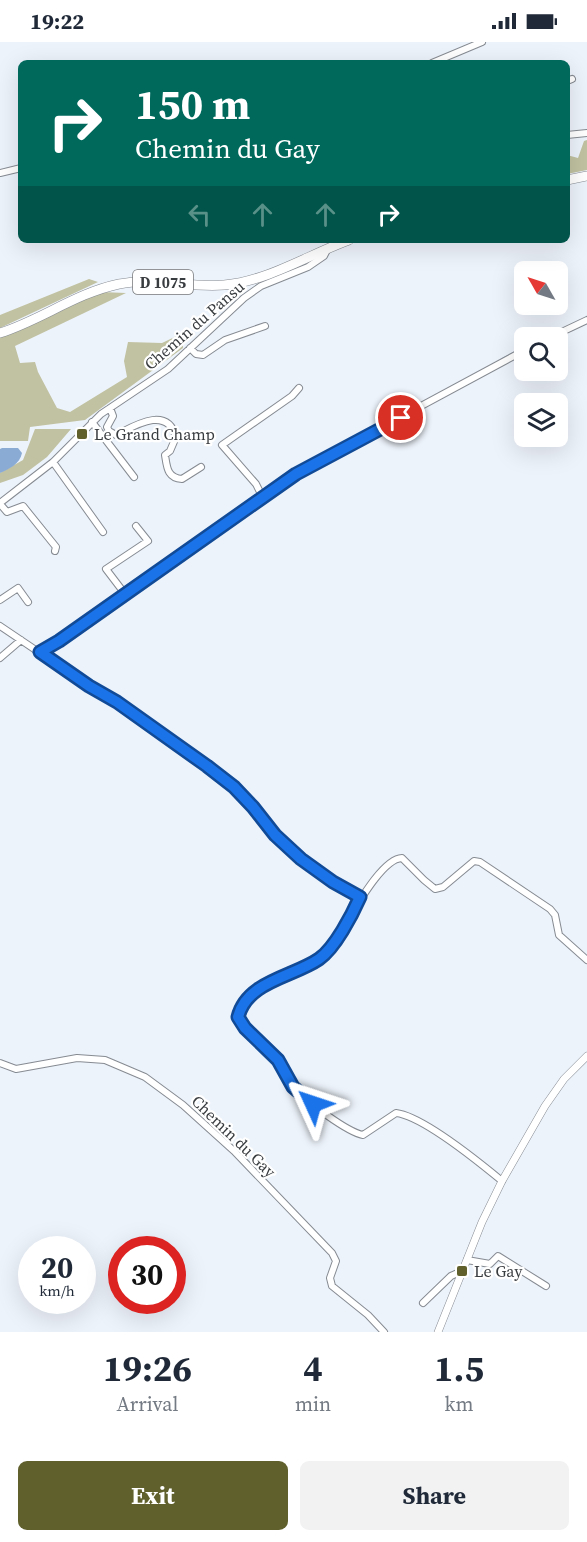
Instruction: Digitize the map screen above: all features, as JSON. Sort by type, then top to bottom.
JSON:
[{"type":"main road","points":[[570,179],[587,176]]},
{"type":"main road","name":"D 1075","points":[[0,333],[75,299],[120,284],[136,282],[227,285],[267,274],[340,243]]},
{"type":"street","points":[[439,60],[482,42]]},
{"type":"street","points":[[570,135],[587,133]]},
{"type":"street","points":[[0,173],[18,169]]},
{"type":"street","name":"Chemin du Pansu","points":[[0,504],[53,462],[110,408],[168,369],[244,298],[261,286],[308,267],[324,256],[329,247]]},
{"type":"street","points":[[568,329],[587,320]]},
{"type":"street","points":[[190,348],[196,354],[203,355],[225,340],[266,326]]},
{"type":"street","points":[[40,652],[306,468],[514,356]]},
{"type":"street","points":[[263,498],[250,476],[222,445],[292,396],[299,388]]},
{"type":"street","points":[[110,408],[113,416],[107,427],[116,435],[129,427],[150,420],[165,422],[172,429],[176,437],[175,441],[165,455],[167,470],[173,477],[182,479],[201,467]]},
{"type":"street","points":[[92,423],[134,477]]},
{"type":"street","points":[[53,462],[103,532]]},
{"type":"street","points":[[0,504],[7,512],[23,506],[56,547],[55,551]]},
{"type":"street","points":[[125,594],[106,569],[148,541],[136,526]]},
{"type":"street","points":[[0,600],[18,588],[28,602]]},
{"type":"street","points":[[0,626],[124,707],[215,772],[241,794],[275,835],[301,859],[333,882],[360,897]]},
{"type":"street","points":[[0,658],[21,640]]},
{"type":"street","points":[[502,1181],[440,1134],[403,1114],[396,1113],[363,1135],[340,1124],[293,1087],[278,1060],[245,1028],[238,1017],[240,1009],[255,992],[272,981],[320,958],[337,938],[360,897],[396,858],[402,858],[430,886],[438,889],[477,860],[550,909],[555,915],[560,934],[587,960]]},
{"type":"street","points":[[438,1332],[461,1273],[502,1181],[545,1106],[564,1079],[587,1056]]},
{"type":"street","name":"Chemin du Gay","points":[[0,1063],[16,1069],[77,1058],[105,1060],[145,1077],[183,1105],[234,1151],[332,1252],[336,1261],[330,1278],[332,1286],[368,1315],[384,1332]]},
{"type":"street","points":[[467,1260],[490,1264],[498,1256],[546,1286]]},
{"type":"street","points":[[423,1303],[451,1275],[461,1273]]},
{"type":"green space","points":[[587,140],[587,170],[570,173],[570,156],[578,158],[584,141]]},
{"type":"green space","points":[[89,279],[98,282],[0,328],[0,315]]},
{"type":"green space","points":[[101,292],[126,293],[15,346],[20,363],[35,362],[57,408],[70,412],[127,377],[124,361],[128,342],[162,343],[183,333],[183,348],[85,420],[30,427],[28,441],[0,441],[0,336]]},
{"type":"green space","points":[[35,429],[71,429],[47,457],[23,475],[0,483],[0,473],[23,460]]},
{"type":"water","points":[[18,448],[22,453],[17,463],[0,473],[0,449]]},
{"type":"waterway","points":[[502,359],[514,352]]},
{"type":"place","name":"Le Grand Champ","points":[[82,434]]},
{"type":"place","name":"Le Gay","points":[[462,1271]]},
{"type":"route","points":[[313,1104],[293,1087],[278,1060],[245,1028],[238,1017],[240,1009],[255,992],[272,981],[320,958],[337,938],[360,897],[333,882],[301,859],[275,835],[234,787],[207,766],[117,702],[89,686],[40,652],[306,468],[401,418]]}]
